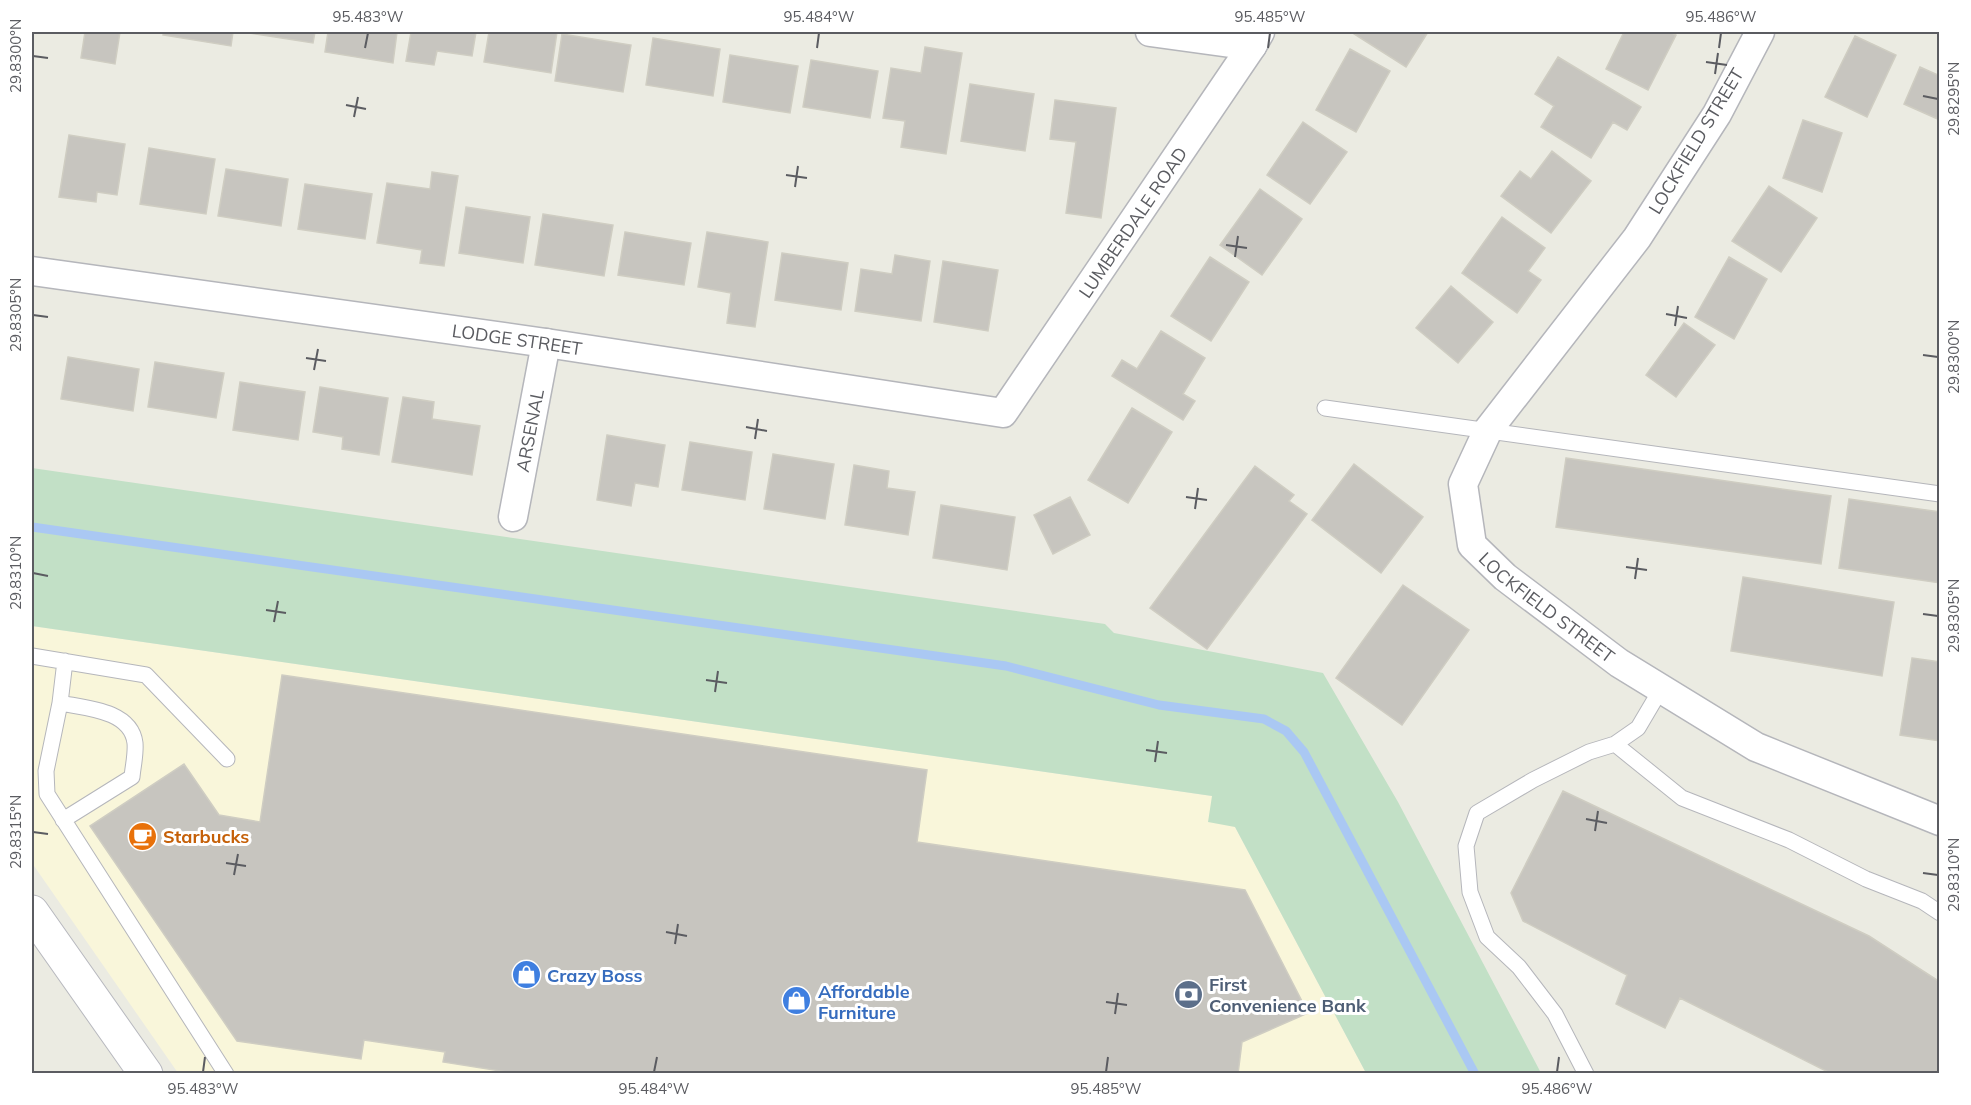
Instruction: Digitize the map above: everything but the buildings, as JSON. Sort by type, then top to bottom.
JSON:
[{"type":"main road","points":[[32,912],[146,1074]]},
{"type":"street","points":[[1150,32],[1256,39]]},
{"type":"street","name":"LOCKFIELD STREET","points":[[1760,32],[1717,114],[1637,238],[1488,430],[1463,484],[1472,545],[1504,577],[1618,663],[1756,747],[1940,821]]},
{"type":"street","name":"LUMBERDALE ROAD","points":[[1003,413],[1256,39]]},
{"type":"street","name":"LODGE STREET","points":[[32,271],[546,343],[1003,413]]},
{"type":"street","name":"ARSENAL","points":[[513,517],[546,343]]},
{"type":"lane","points":[[1324,408],[1940,494]]},
{"type":"lane","points":[[32,656],[146,675],[227,759]]},
{"type":"lane","points":[[65,661],[60,703],[45,771],[47,794],[226,1074]]},
{"type":"lane","points":[[1586,1074],[1555,1014],[1519,967],[1487,937],[1470,892],[1466,846],[1478,813],[1533,780],[1589,752],[1615,744],[1638,728],[1661,689]]},
{"type":"lane","points":[[60,703],[100,711],[125,722],[135,742],[132,777],[63,820]]},
{"type":"lane","points":[[1615,744],[1682,798],[1790,840],[1866,879],[1922,902],[1940,914]]},
{"type":"shaded area","points":[[32,626],[1212,796],[1235,827],[1366,1073],[178,1073],[32,863]]},
{"type":"green space","points":[[32,468],[1105,624],[1114,633],[1323,673],[1398,802],[1541,1073],[1366,1073],[1235,827],[1208,822],[1212,796],[32,626]]},
{"type":"waterway","points":[[32,527],[1006,666],[1159,705],[1264,719],[1286,731],[1304,752],[1475,1074]]},
{"type":"place","name":"Starbucks","points":[[142,836]]},
{"type":"place","name":"Crazy Boss","points":[[526,975]]},
{"type":"place","name":"First Convenience Bank","points":[[1188,994]]},
{"type":"place","name":"Affordable Furniture","points":[[797,1001]]}]
